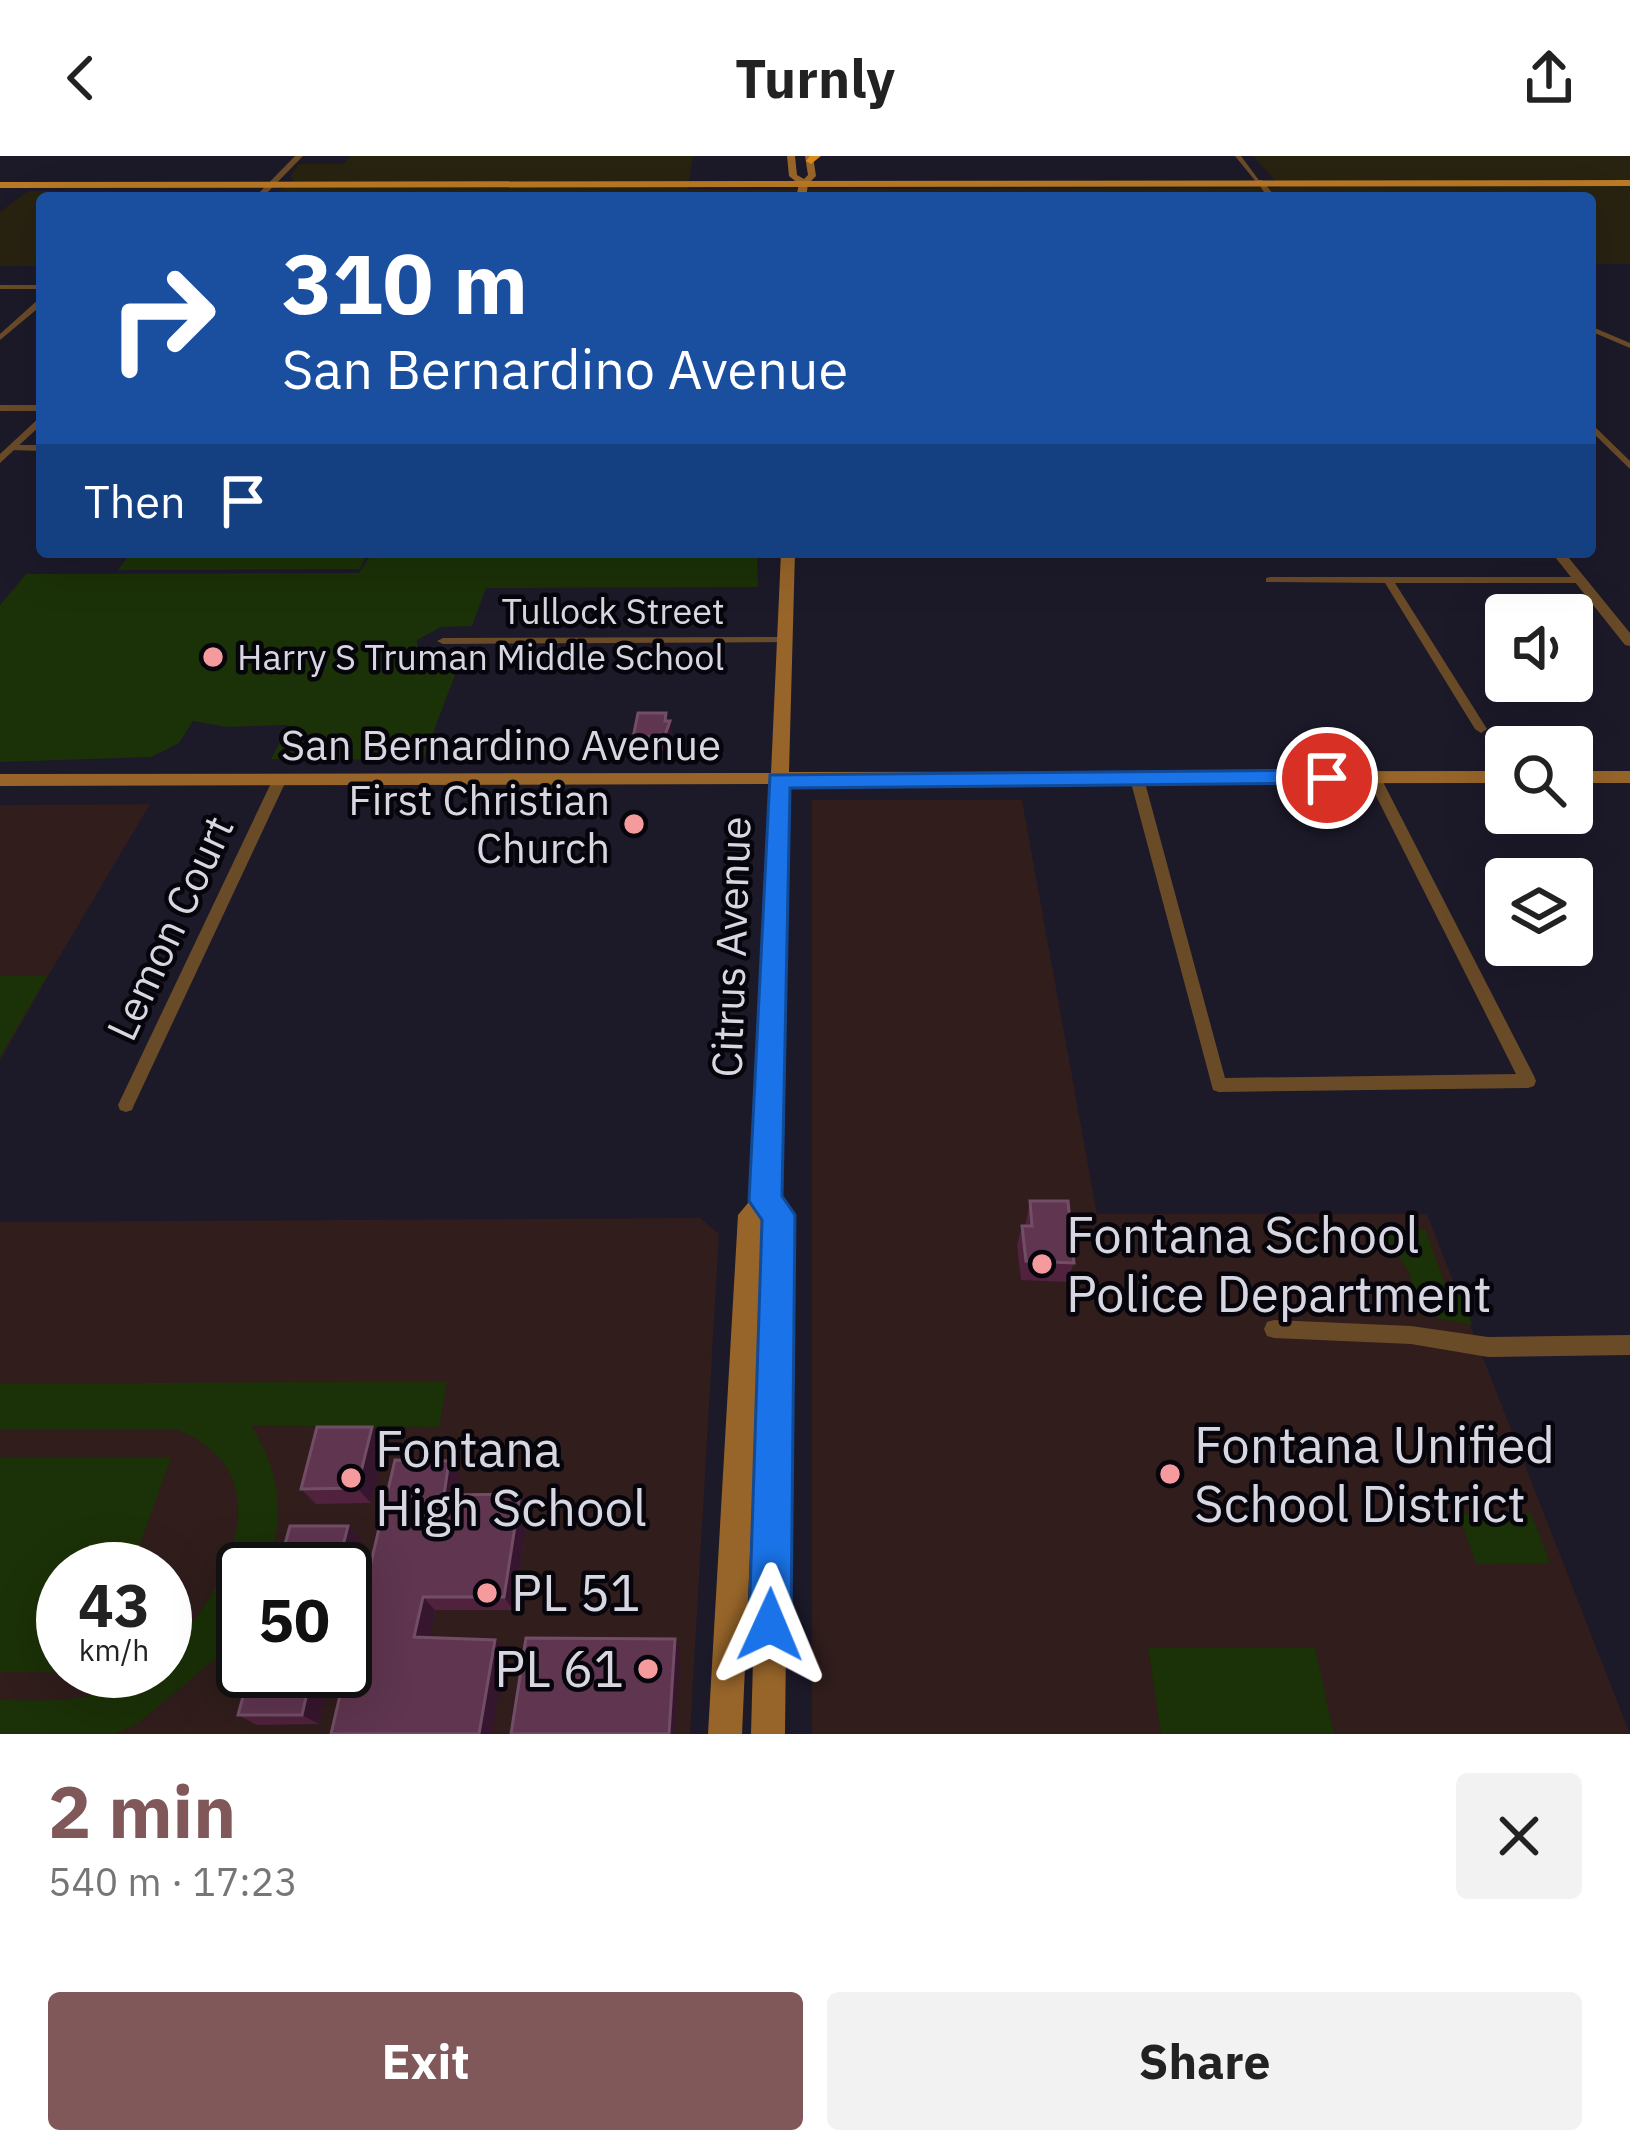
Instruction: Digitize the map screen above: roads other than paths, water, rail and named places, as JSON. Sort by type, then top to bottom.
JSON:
[{"type":"main road","points":[[791,156],[793,176],[804,183]]},
{"type":"main road","points":[[802,192],[812,176],[812,158]]},
{"type":"main road","points":[[0,185],[1630,182]]},
{"type":"main road","name":"Citrus Avenue","points":[[767,1734],[778,1215],[766,1201],[788,558]]},
{"type":"main road","name":"San Bernardino Avenue","points":[[0,780],[1485,777]]},
{"type":"main road","points":[[1593,777],[1630,777]]},
{"type":"main road","name":"Citrus Avenue","points":[[725,1734],[751,1215],[766,1201]]},
{"type":"street","points":[[264,192],[298,156]]},
{"type":"street","points":[[1238,156],[1267,192]]},
{"type":"street","points":[[0,287],[36,287]]},
{"type":"street","points":[[0,338],[36,306]]},
{"type":"street","points":[[1596,331],[1630,346]]},
{"type":"street","points":[[0,408],[36,408]]},
{"type":"street","points":[[0,460],[36,424]]},
{"type":"street","points":[[1596,431],[1630,466]]},
{"type":"street","points":[[13,448],[36,448]]},
{"type":"street","points":[[1562,558],[1630,642]]},
{"type":"street","points":[[1270,580],[1579,580]]},
{"type":"street","points":[[1388,580],[1481,729]]},
{"type":"street","name":"Tullock Street","points":[[443,641],[784,640]]},
{"type":"street","points":[[1137,779],[1219,1085],[1528,1082],[1374,778]]},
{"type":"street","name":"Lemon Court","points":[[126,1105],[279,781]]},
{"type":"street","points":[[1274,1329],[1411,1335],[1487,1347],[1627,1351]]},
{"type":"place","name":"Harry S Truman Middle School","points":[[213,657]]},
{"type":"place","name":"First Christian Church","points":[[634,824]]},
{"type":"place","name":"Fontana School Police Department","points":[[1042,1264]]},
{"type":"place","name":"Fontana Unified School District","points":[[1170,1474]]},
{"type":"place","name":"Fontana High School","points":[[351,1478]]},
{"type":"place","name":"PL 51","points":[[487,1593]]},
{"type":"place","name":"PL 61","points":[[648,1669]]}]
